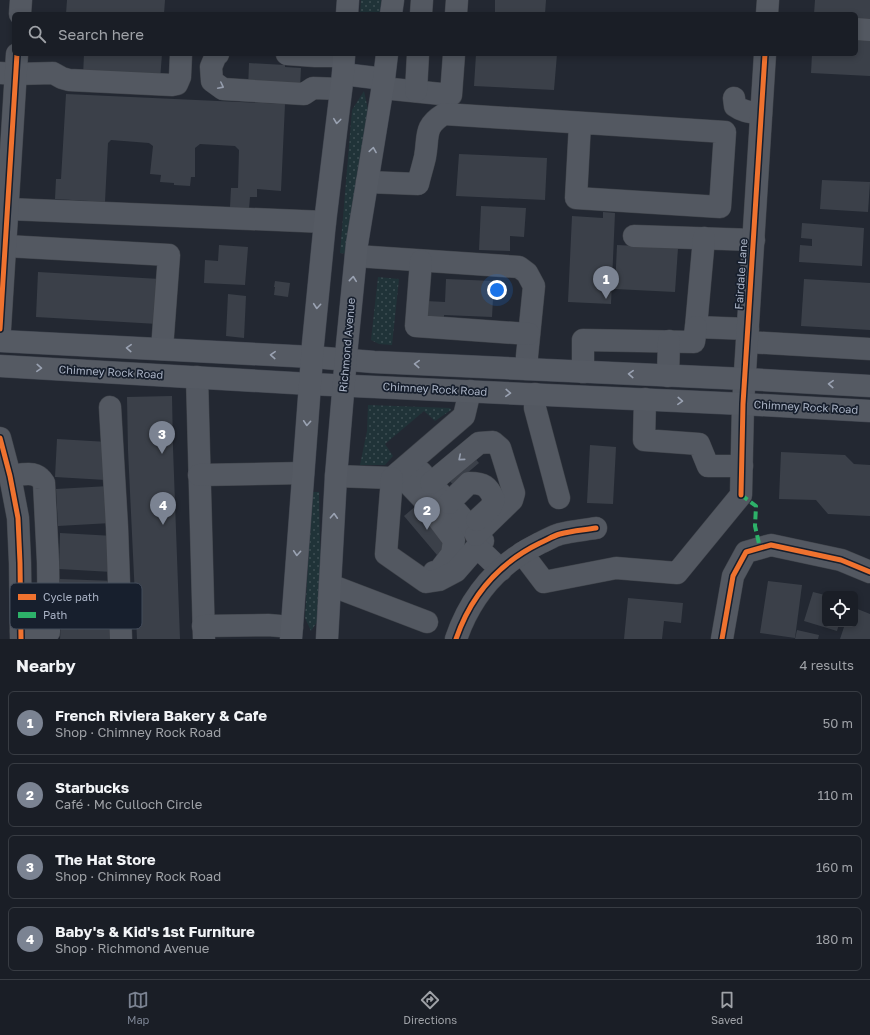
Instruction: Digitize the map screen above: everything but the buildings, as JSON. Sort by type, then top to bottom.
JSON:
[{"type":"main road","points":[[347,12],[348,0]]},
{"type":"main road","points":[[391,12],[393,0]]},
{"type":"main road","name":"Richmond Avenue","points":[[327,639],[336,476],[345,360],[356,256],[387,56]]},
{"type":"main road","points":[[292,633],[312,357],[325,222],[335,63],[383,83]]},
{"type":"main road","points":[[0,341],[312,357],[374,362],[870,386]]},
{"type":"main road","points":[[197,378],[198,351]]},
{"type":"main road","name":"Chimney Rock Road","points":[[0,366],[310,384],[870,411]]},
{"type":"street","points":[[20,12],[21,0]]},
{"type":"street","points":[[421,12],[422,0]]},
{"type":"street","points":[[456,12],[457,0]]},
{"type":"street","points":[[767,12],[768,0]]},
{"type":"street","points":[[858,29],[870,30]]},
{"type":"street","points":[[0,329],[8,209],[5,185],[11,67],[53,73],[69,80],[172,85],[177,84],[180,78],[181,56]]},
{"type":"street","points":[[216,56],[211,67],[212,81],[223,89],[304,94],[313,88],[335,63]]},
{"type":"street","points":[[298,56],[335,63]]},
{"type":"street","points":[[416,91],[418,56]]},
{"type":"street","points":[[383,83],[416,91],[451,95],[454,56]]},
{"type":"street","name":"Fairdale Lane","points":[[522,553],[544,582],[616,568],[677,573],[741,495],[745,379],[765,56]]},
{"type":"street","points":[[313,88],[335,63]]},
{"type":"street","points":[[734,98],[735,106],[740,110],[761,113]]},
{"type":"street","points":[[367,182],[418,184],[425,156],[428,130],[435,120],[444,114],[725,132],[720,207],[576,198],[580,123]]},
{"type":"street","points":[[8,209],[325,222]]},
{"type":"street","points":[[634,236],[754,240]]},
{"type":"street","points":[[582,372],[583,340],[694,342],[704,238]]},
{"type":"street","points":[[6,246],[169,255],[162,349]]},
{"type":"street","points":[[356,256],[519,267],[527,273],[534,286],[527,369]]},
{"type":"street","points":[[421,261],[416,326],[529,334]]},
{"type":"street","points":[[696,327],[748,335],[870,349]]},
{"type":"street","points":[[668,376],[669,341]]},
{"type":"street","points":[[197,378],[204,632],[268,625],[292,633]]},
{"type":"street","points":[[449,503],[469,483],[480,483],[489,490],[494,499],[477,537],[456,571],[439,580],[426,582],[386,554],[400,470],[464,416],[470,391]]},
{"type":"street","points":[[535,394],[535,408],[559,498]]},
{"type":"street","points":[[645,399],[644,440],[699,444],[708,466],[742,466]]},
{"type":"street","points":[[110,407],[119,583]]},
{"type":"street","points":[[0,438],[10,476],[18,518],[20,583]]},
{"type":"street","points":[[431,483],[478,443],[496,438],[510,444],[526,492],[522,504],[477,537]]},
{"type":"street","points":[[400,470],[454,540],[452,554],[439,571],[413,573]]},
{"type":"street","points":[[336,476],[400,470],[431,483],[477,537],[501,570]]},
{"type":"street","points":[[199,475],[303,473]]},
{"type":"street","points":[[10,476],[21,474],[35,475],[44,483],[48,583]]},
{"type":"street","points":[[456,639],[470,607],[487,582],[508,563],[528,549],[560,534],[596,528]]},
{"type":"street","points":[[722,639],[733,576],[746,552],[771,545],[841,560],[870,572]]},
{"type":"street","points":[[20,563],[48,562]]},
{"type":"street","points":[[330,585],[427,622]]},
{"type":"street","points":[[21,636],[49,632],[49,629]]},
{"type":"street","points":[[121,629],[121,639]]},
{"type":"green space","points":[[361,0],[381,0],[380,12],[360,12]]},
{"type":"green space","points":[[364,91],[369,114],[348,254],[340,253],[352,110]]},
{"type":"green space","points":[[378,277],[399,279],[392,345],[379,344],[371,340]]},
{"type":"green space","points":[[368,405],[450,408],[451,410],[435,421],[424,411],[385,444],[393,456],[385,465],[360,465],[367,431]]},
{"type":"green space","points":[[312,492],[319,492],[320,543],[323,578],[317,622],[311,631],[305,618]]},
{"type":"marked path","points":[[741,495],[756,506],[755,526],[760,548]]},
{"type":"cycle path","points":[[0,329],[17,56]]},
{"type":"cycle path","points":[[741,495],[743,404],[765,56]]},
{"type":"cycle path","points":[[0,438],[10,476],[18,518],[20,583]]},
{"type":"cycle path","points":[[456,639],[462,623],[478,595],[488,582],[512,560],[525,551],[557,535],[596,528]]},
{"type":"cycle path","points":[[722,639],[733,576],[746,552],[771,545],[841,560],[870,572]]},
{"type":"cycle path","points":[[21,629],[21,639]]},
{"type":"place","name":"French Riviera Bakery & Cafe","points":[[606,299]]},
{"type":"place","name":"The Hat Store","points":[[162,454]]},
{"type":"place","name":"Baby's & Kid's 1st Furniture","points":[[163,525]]},
{"type":"place","name":"Starbucks","points":[[427,530]]}]
